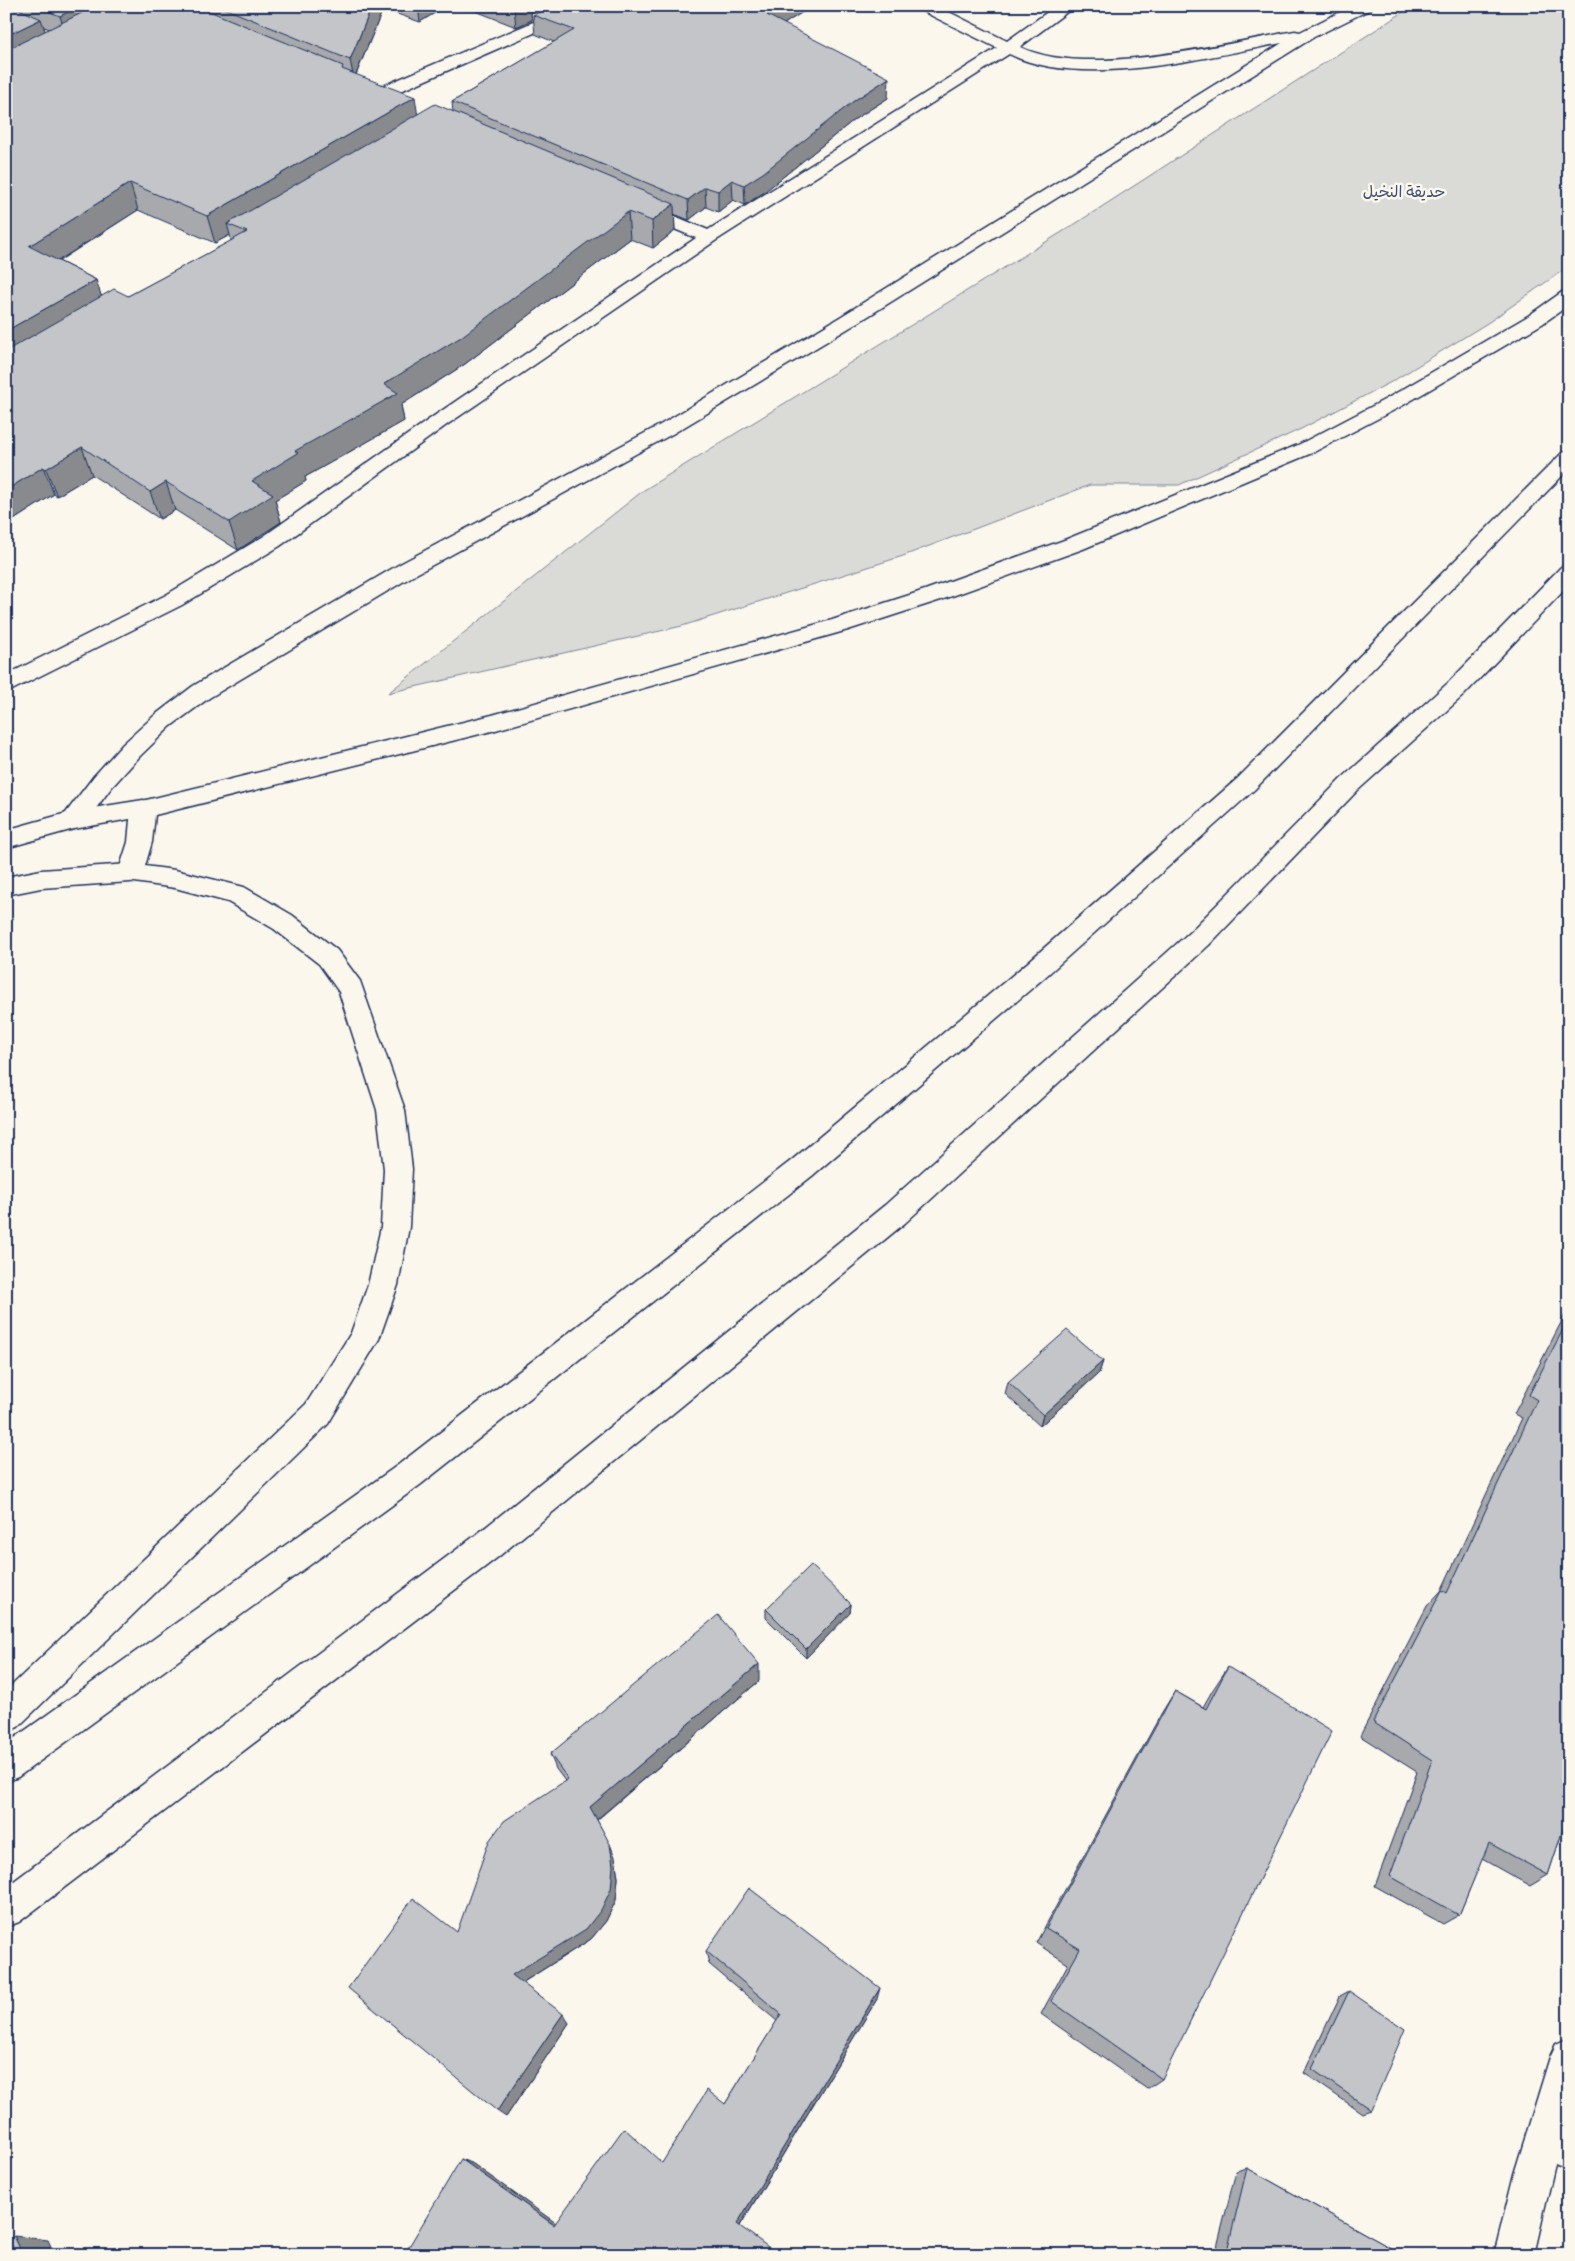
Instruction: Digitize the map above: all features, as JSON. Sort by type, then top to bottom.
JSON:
[{"type":"main road","points":[[375,96],[551,20],[575,6]]},
{"type":"main road","points":[[924,6],[1026,56],[1052,63],[1098,66],[1164,59],[1308,34]]},
{"type":"main road","points":[[6,685],[174,600],[272,542],[441,420],[709,237],[1009,47],[1067,6]]},
{"type":"main road","points":[[74,820],[105,778],[138,742],[168,715],[201,692],[408,569],[667,429],[847,321],[1308,34],[1365,6]]},
{"type":"main road","points":[[528,12],[551,20]]},
{"type":"main road","points":[[357,88],[411,112]]},
{"type":"main road","points":[[628,203],[709,237]]},
{"type":"main road","points":[[6,839],[74,820],[143,809],[492,724],[840,625],[942,592],[1075,544],[1305,449],[1392,404],[1535,320],[1569,296]]},
{"type":"main road","points":[[6,1765],[409,1475],[802,1168],[1036,970],[1246,784],[1569,458]]},
{"type":"main road","points":[[6,1909],[487,1546],[895,1214],[1200,938],[1349,785],[1456,689],[1569,572]]},
{"type":"main road","points":[[130,873],[141,846],[144,831],[143,809]]},
{"type":"main road","points":[[6,886],[41,879],[130,873],[175,879],[235,894],[283,922],[328,957],[351,988],[391,1110],[398,1169],[395,1226],[383,1285],[364,1339],[317,1414],[6,1715]]},
{"type":"main road","points":[[1514,2255],[1557,2144],[1569,2057]]},
{"type":"green space","name":"حديقة النخيل","points":[[1415,6],[1569,6],[1569,266],[1489,322],[1393,381],[1301,429],[1179,485],[1090,485],[903,556],[682,626],[388,693],[644,490],[1075,224]]},
{"type":"building","points":[[6,6],[12,6],[41,19],[6,36]]},
{"type":"building","points":[[35,6],[80,6],[60,16]]},
{"type":"building","points":[[96,6],[197,6],[343,66],[342,69],[415,97],[207,216],[130,183],[29,246],[96,280],[6,331],[6,50]]},
{"type":"building","points":[[219,6],[372,6],[350,60]]},
{"type":"building","points":[[553,6],[781,6],[767,15],[889,78],[855,100],[763,173],[744,185],[732,180],[718,191],[705,187],[688,200],[452,102],[574,30],[533,15]]},
{"type":"building","points":[[435,104],[674,204],[652,221],[628,212],[461,337],[384,384],[398,393],[295,451],[298,453],[252,481],[273,494],[229,522],[166,482],[150,492],[82,447],[46,469],[43,467],[6,490],[6,351],[114,289],[128,296],[247,232],[227,224]]},
{"type":"building","points":[[1569,1318],[1569,1811],[1548,1875],[1489,1843],[1459,1915],[1390,1876],[1432,1760],[1373,1722],[1442,1590],[1447,1593],[1537,1400],[1529,1395]]},
{"type":"building","points":[[1067,1330],[1103,1361],[1043,1415],[1008,1382]]},
{"type":"building","points":[[811,1565],[851,1604],[806,1649],[766,1609]]},
{"type":"building","points":[[718,1615],[759,1664],[590,1807],[610,1844],[613,1866],[611,1889],[601,1910],[586,1929],[512,1975],[563,2014],[497,2111],[348,1988],[413,1898],[457,1932],[489,1841],[504,1821],[568,1779],[550,1754]]},
{"type":"building","points":[[1228,1667],[1332,1731],[1162,2079],[1051,2001],[1080,1949],[1046,1928],[1175,1691],[1206,1709]]},
{"type":"building","points":[[749,1888],[880,1988],[737,2224],[779,2255],[404,2255],[461,2159],[554,2225],[624,2128],[662,2163],[707,2090],[725,2104],[781,2014],[706,1951]]},
{"type":"building","points":[[1349,1991],[1405,2029],[1371,2110],[1312,2069]]},
{"type":"building","points":[[1247,2168],[1403,2255],[1226,2255]]},
{"type":"building","points":[[14,2236],[23,2255],[6,2255],[6,2243]]}]
